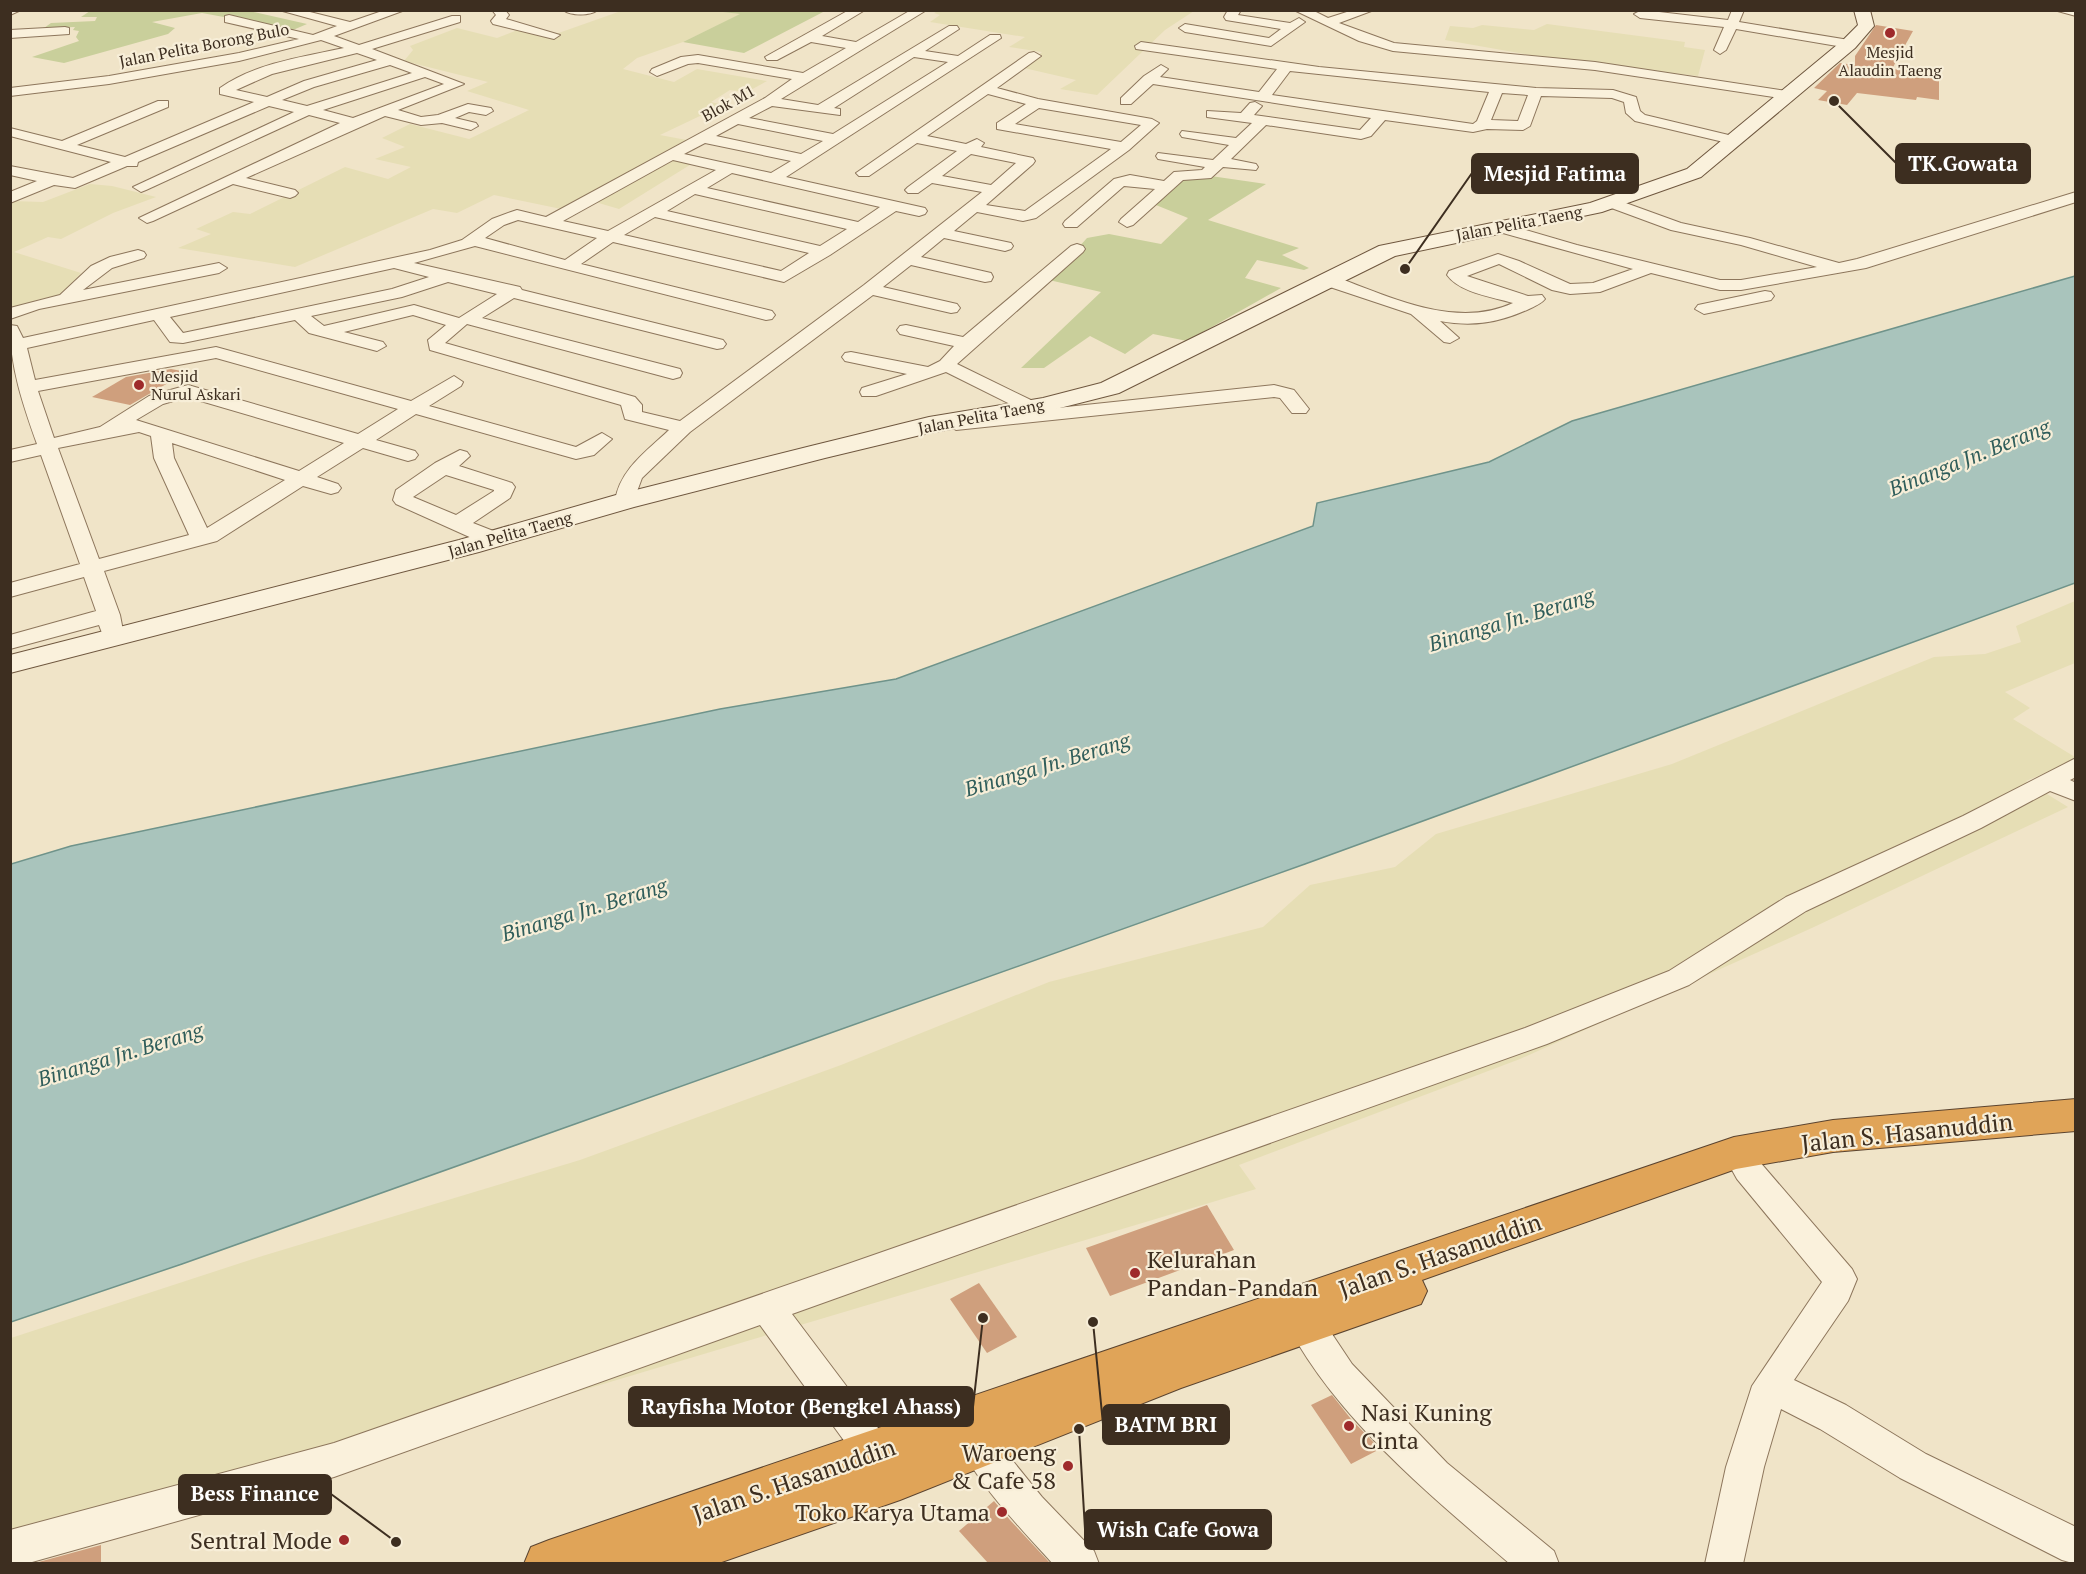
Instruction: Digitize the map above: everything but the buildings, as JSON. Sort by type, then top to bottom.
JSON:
[{"type":"highway","name":"Jalan S. Hasanuddin","points":[[549,1563],[874,1452],[972,1433],[1172,1371],[1300,1315],[1734,1154],[1833,1136],[2076,1115]]},
{"type":"highway","name":"Jalan S. Hasanuddin","points":[[1300,1315],[1748,1170],[1840,1148],[2076,1128]]},
{"type":"highway","name":"Jalan S. Hasanuddin","points":[[644,1563],[900,1477],[972,1433]]},
{"type":"street","points":[[10,11],[15,10]]},
{"type":"street","points":[[285,10],[351,26]]},
{"type":"street","points":[[493,10],[505,10]]},
{"type":"street","points":[[569,10],[582,13],[592,10]]},
{"type":"street","points":[[772,57],[859,10]]},
{"type":"street","name":"Blok M1","points":[[551,221],[737,120],[919,10]]},
{"type":"street","points":[[1235,10],[1230,16],[1292,27]]},
{"type":"street","points":[[1328,22],[1368,10]]},
{"type":"street","points":[[1720,50],[1738,10]]},
{"type":"street","name":"Jalan Pelita Taeng","points":[[10,664],[111,626],[494,539],[625,501],[929,425],[1030,407],[1110,388],[1387,251],[1612,203],[1694,172],[1849,44],[1866,26],[1862,10]]},
{"type":"street","points":[[2060,10],[2076,12]]},
{"type":"street","name":"Jalan Pelita Borong Bulo","points":[[11,92],[109,81],[239,57],[318,37],[390,11]]},
{"type":"street","points":[[498,11],[503,15],[497,21],[554,35]]},
{"type":"street","points":[[1271,42],[1292,27],[1305,13],[1372,42],[1394,47],[1595,66],[1786,95]]},
{"type":"street","points":[[1640,14],[1667,14],[1849,44]]},
{"type":"street","points":[[40,32],[54,19]]},
{"type":"street","points":[[354,122],[225,90],[272,70],[360,48],[456,19]]},
{"type":"street","points":[[147,218],[354,122],[458,84],[360,48],[318,37],[229,20]]},
{"type":"street","points":[[1185,28],[1292,46]]},
{"type":"street","points":[[820,110],[953,29]]},
{"type":"street","points":[[10,34],[65,31]]},
{"type":"street","points":[[809,38],[858,46]]},
{"type":"street","points":[[775,177],[995,38]]},
{"type":"street","points":[[1141,46],[1319,71],[1497,89],[1613,94],[1631,100],[1633,113],[1640,118],[1732,140]]},
{"type":"street","points":[[1126,101],[1181,52]]},
{"type":"street","points":[[912,53],[961,60]]},
{"type":"street","points":[[864,173],[1034,56]]},
{"type":"street","points":[[657,72],[686,60],[698,58],[805,77]]},
{"type":"street","points":[[1407,59],[1647,82]]},
{"type":"street","points":[[10,170],[75,183],[267,100],[309,84],[392,60]]},
{"type":"street","points":[[1204,88],[1234,60]]},
{"type":"street","points":[[1244,118],[1286,67]]},
{"type":"street","points":[[1296,102],[1319,71]]},
{"type":"street","points":[[141,187],[310,111],[425,73]]},
{"type":"street","points":[[1359,112],[1375,76]]},
{"type":"street","points":[[1149,79],[1382,115],[1422,109],[1473,128],[1482,124],[1523,126],[1536,92]]},
{"type":"street","points":[[1613,94],[1616,79]]},
{"type":"street","points":[[109,81],[129,94]]},
{"type":"street","points":[[1422,109],[1438,82]]},
{"type":"street","points":[[987,89],[1037,103],[1242,142]]},
{"type":"street","points":[[1482,124],[1497,89]]},
{"type":"street","points":[[770,101],[869,119]]},
{"type":"street","points":[[913,190],[1037,103]]},
{"type":"street","points":[[64,146],[163,104]]},
{"type":"street","points":[[384,111],[423,121],[442,119],[468,108],[486,111]]},
{"type":"street","points":[[1212,114],[1360,135],[1366,133],[1382,115]]},
{"type":"street","points":[[442,119],[471,126]]},
{"type":"street","points":[[737,120],[837,139]]},
{"type":"street","points":[[1127,222],[1181,174],[1206,175],[1262,121]]},
{"type":"street","points":[[1002,126],[1124,147]]},
{"type":"street","points":[[974,207],[1027,216],[1124,147],[1172,127]]},
{"type":"street","points":[[10,132],[175,172]]},
{"type":"street","points":[[703,138],[804,159]]},
{"type":"street","points":[[625,501],[627,487],[633,475],[683,428],[870,289],[942,233],[1028,161],[914,138]]},
{"type":"street","points":[[20,151],[48,140]]},
{"type":"street","points":[[670,155],[919,210]]},
{"type":"street","points":[[1163,156],[1251,167]]},
{"type":"street","points":[[569,265],[613,235],[730,168]]},
{"type":"street","points":[[929,178],[995,190]]},
{"type":"street","points":[[231,179],[290,193]]},
{"type":"street","points":[[10,198],[52,180]]},
{"type":"street","points":[[1071,224],[1119,182],[1126,180],[1167,186]]},
{"type":"street","points":[[692,189],[861,227]]},
{"type":"street","points":[[1498,227],[1572,249],[1720,285],[1753,283],[1860,264],[2076,197]]},
{"type":"street","points":[[1612,203],[1677,227],[1809,258],[1838,268]]},
{"type":"street","points":[[1095,204],[1139,211]]},
{"type":"street","points":[[10,642],[111,626],[32,404],[29,387],[13,340],[159,313],[448,250],[473,240],[513,215],[522,214],[783,278],[794,273],[894,205]]},
{"type":"street","points":[[652,212],[824,252]]},
{"type":"street","points":[[1704,309],[1914,263],[2076,214]]},
{"type":"street","points":[[942,233],[1005,246]]},
{"type":"street","points":[[473,240],[766,315]]},
{"type":"street","points":[[869,392],[939,369],[1077,249]]},
{"type":"street","points":[[1522,268],[1572,249]]},
{"type":"street","points":[[66,299],[100,267],[138,255]]},
{"type":"street","points":[[907,260],[985,277]]},
{"type":"street","points":[[1528,302],[1466,283],[1455,275],[1495,260],[1522,268],[1560,286],[1596,287],[1652,267]]},
{"type":"street","points":[[395,263],[514,291],[717,344]]},
{"type":"street","points":[[10,314],[21,308],[219,268]]},
{"type":"street","points":[[159,313],[178,338],[396,293],[451,276]]},
{"type":"street","points":[[1327,280],[1416,308],[1476,319],[1498,315],[1560,286]]},
{"type":"street","points":[[1753,283],[1800,288]]},
{"type":"street","points":[[870,289],[951,308]]},
{"type":"street","points":[[514,291],[467,319],[673,373]]},
{"type":"street","points":[[1416,308],[1450,338]]},
{"type":"street","points":[[323,332],[414,310],[459,324],[437,340],[434,344],[438,348],[628,401],[632,405],[632,415],[683,428]]},
{"type":"street","points":[[299,314],[315,329],[376,346]]},
{"type":"street","points":[[906,330],[967,343]]},
{"type":"street","points":[[29,387],[208,351],[576,453],[587,451],[602,439]]},
{"type":"street","points":[[851,357],[939,369],[1030,407]]},
{"type":"street","points":[[10,590],[201,539],[226,526],[454,382]]},
{"type":"street","points":[[107,431],[160,398],[172,393],[188,391],[408,455]]},
{"type":"street","points":[[929,425],[992,422],[1274,391],[1287,394],[1299,409]]},
{"type":"street","points":[[10,456],[107,431],[140,426],[161,435],[331,488]]},
{"type":"street","points":[[161,435],[164,458],[201,539]]},
{"type":"street","points":[[459,523],[503,494],[505,487],[451,461],[402,497],[403,500],[494,539]]},
{"type":"street","points":[[10,1548],[334,1460],[1536,1036],[1679,978],[1796,904],[1972,822],[2076,766]]},
{"type":"street","points":[[2049,780],[2076,793]]},
{"type":"street","points":[[1724,1563],[1744,1467],[1770,1386],[1836,1291],[1840,1279],[1748,1170]]},
{"type":"street","points":[[767,1307],[874,1452]]},
{"type":"street","points":[[1300,1315],[1339,1375],[1419,1458],[1540,1563]]},
{"type":"street","points":[[1770,1386],[1833,1417],[1913,1466],[2076,1547]]},
{"type":"street","points":[[972,1433],[1029,1510],[1080,1563]]},
{"type":"shaded area","points":[[940,10],[1194,11],[1165,30],[1097,95],[1060,89],[1076,80],[1024,68],[1042,52],[1009,47],[1025,37],[930,22],[940,15],[934,13]]},
{"type":"shaded area","points":[[621,11],[726,11],[724,12],[741,14],[683,42],[637,58],[623,69],[674,82],[697,69],[767,81],[747,92],[730,90],[711,102],[723,105],[660,135],[692,141],[665,157],[693,163],[619,209],[592,201],[571,211],[494,195],[457,213],[433,209],[295,267],[178,248],[211,234],[196,229],[233,212],[250,214],[345,167],[388,179],[411,167],[375,159],[405,147],[382,138],[410,124],[469,139],[529,110],[467,91],[488,82],[404,61],[413,50],[410,46],[457,28],[497,38],[525,27],[553,35]]},
{"type":"shaded area","points":[[1547,24],[1685,42],[1684,47],[1705,50],[1698,76],[1553,59],[1445,40],[1450,26],[1473,28],[1482,25],[1534,30]]},
{"type":"shaded area","points":[[90,184],[112,186],[156,197],[113,213],[61,239],[48,237],[14,252],[81,273],[62,294],[37,300],[11,311],[11,201],[43,202]]},
{"type":"shaded area","points":[[2075,601],[2075,663],[2005,692],[2030,708],[2013,719],[2075,757],[2075,761],[2026,781],[2068,807],[1814,927],[1520,1059],[1239,1165],[1256,1189],[523,1408],[11,1553],[11,1338],[259,1257],[580,1160],[841,1065],[1049,982],[1263,927],[1310,885],[1395,867],[1436,834],[1672,764],[1934,657],[1985,654],[2021,642],[2016,626]]},
{"type":"green space","points":[[90,11],[249,11],[307,24],[293,30],[202,13],[152,22],[175,28],[168,34],[64,63],[32,57],[79,41],[76,37],[79,31],[73,30],[75,27],[44,28],[51,23],[95,21],[97,17],[81,17]]},
{"type":"green space","points":[[825,11],[744,53],[683,42],[740,14],[723,12]]},
{"type":"green space","points":[[1183,172],[1266,184],[1208,220],[1299,248],[1282,255],[1309,268],[1304,270],[1257,260],[1245,278],[1281,288],[1187,341],[1153,334],[1125,354],[1090,336],[1044,368],[1021,368],[1101,292],[1049,280],[1087,238],[1109,234],[1161,244],[1188,218],[1151,203]]},
{"type":"water","name":"Binanga Jn. Berang","points":[[2075,276],[2075,583],[1305,864],[182,1264],[11,1322],[11,864],[71,846],[720,709],[896,679],[1313,526],[1317,503],[1489,462],[1572,421]]},
{"type":"place","name":"Mesjid Alaudin Taeng","points":[[1890,33]]},
{"type":"place","name":"TK.Gowata","points":[[1834,101]]},
{"type":"place","name":"Mesjid Fatima","points":[[1405,269]]},
{"type":"place","name":"Mesjid Nurul Askari","points":[[139,385]]},
{"type":"place","name":"Kelurahan Pandan-Pandan","points":[[1135,1273]]},
{"type":"place","name":"Rayfisha Motor (Bengkel Ahass)","points":[[983,1318]]},
{"type":"place","name":"BATM BRI","points":[[1093,1322]]},
{"type":"place","name":"Nasi Kuning Cinta","points":[[1349,1426]]},
{"type":"place","name":"Wish Cafe Gowa","points":[[1079,1429]]},
{"type":"place","name":"Waroeng & Cafe 58","points":[[1068,1466]]},
{"type":"place","name":"Toko Karya Utama","points":[[1002,1512]]},
{"type":"place","name":"Sentral Mode","points":[[344,1540]]},
{"type":"place","name":"Bess Finance","points":[[396,1542]]}]
